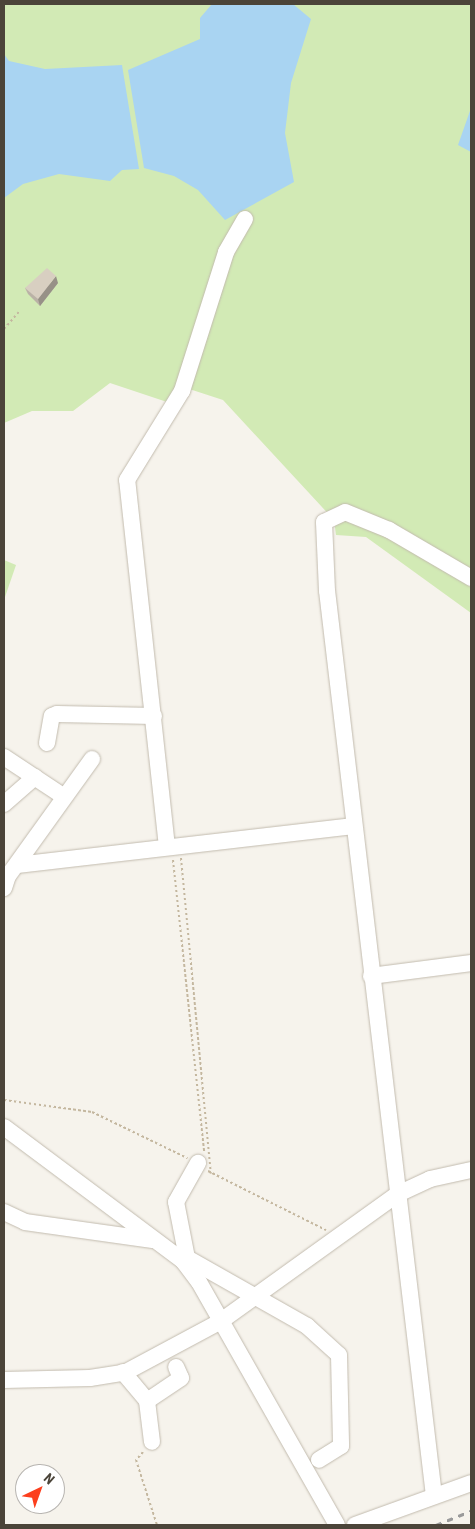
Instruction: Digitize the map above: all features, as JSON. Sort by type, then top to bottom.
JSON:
[{"type":"street","points":[[172,846],[154,716],[127,480],[182,390],[232,236],[245,219]]},
{"type":"street","points":[[434,1496],[371,976],[327,591],[324,522],[345,512],[389,530],[471,578]]},
{"type":"street","points":[[47,743],[52,716],[57,714],[154,716]]},
{"type":"street","points":[[4,756],[63,796]]},
{"type":"street","points":[[4,887],[16,865],[63,796],[92,759]]},
{"type":"street","points":[[4,804],[35,777]]},
{"type":"street","points":[[16,865],[354,826]]},
{"type":"street","points":[[371,976],[471,963]]},
{"type":"street","points":[[4,1127],[185,1259],[307,1326],[339,1355],[341,1446],[318,1460]]},
{"type":"street","points":[[198,1163],[176,1202],[185,1259],[337,1525]]},
{"type":"street","points":[[4,1380],[90,1378],[123,1372],[221,1321],[252,1295],[398,1194],[430,1179],[471,1170]]},
{"type":"street","points":[[4,1212],[25,1222],[155,1238]]},
{"type":"street","points":[[147,1401],[181,1378],[176,1367]]},
{"type":"street","points":[[123,1372],[147,1401],[152,1442]]},
{"type":"street","points":[[355,1525],[471,1483]]},
{"type":"path","points":[[4,329],[19,312]]},
{"type":"path","points":[[172,846],[205,1159],[202,1165],[328,1231],[334,1238]]},
{"type":"path","points":[[4,1100],[92,1112],[198,1163]]},
{"type":"path","points":[[152,1442],[136,1460],[157,1525]]},
{"type":"green space","points":[[4,4],[471,4],[471,613],[366,537],[336,535],[334,520],[223,400],[177,385],[170,403],[110,383],[73,411],[32,411],[4,423]]},
{"type":"green space","points":[[4,560],[16,565],[4,600]]},
{"type":"water","points":[[212,4],[293,4],[311,19],[291,83],[285,133],[294,182],[225,220],[198,190],[174,176],[144,168],[128,70],[200,39],[200,18]]},
{"type":"water","points":[[4,54],[9,61],[45,69],[122,65],[139,169],[122,170],[110,181],[59,174],[23,184],[4,198]]},
{"type":"water","points":[[471,108],[471,152],[458,145]]},
{"type":"building","points":[[47,268],[56,276],[38,299],[25,288]]},
{"type":"railway","points":[[436,1525],[471,1511]]}]
